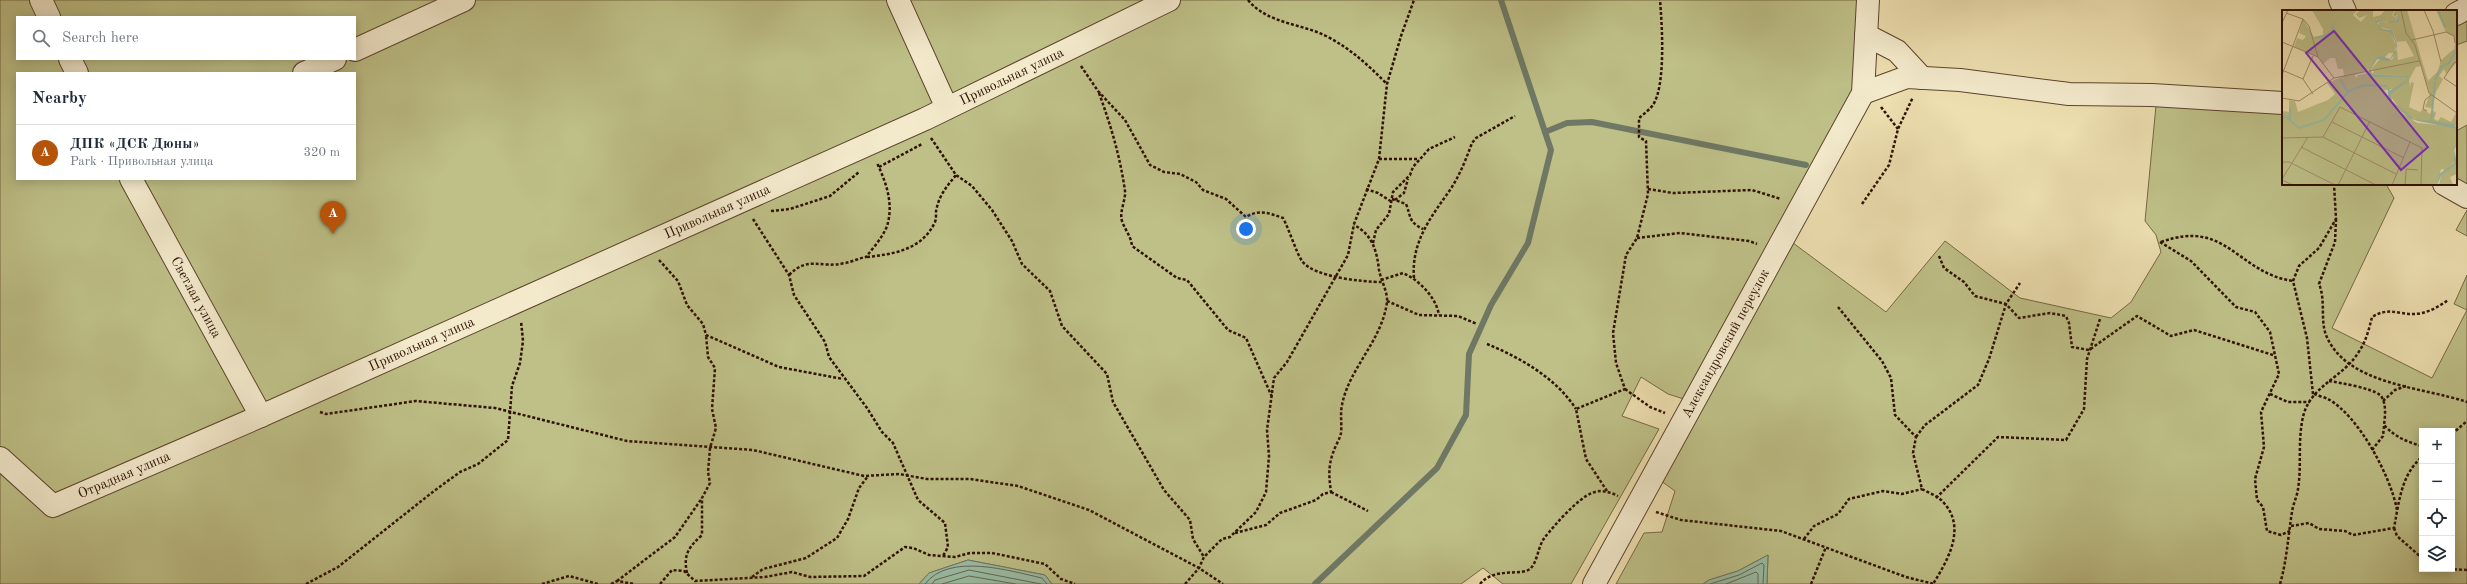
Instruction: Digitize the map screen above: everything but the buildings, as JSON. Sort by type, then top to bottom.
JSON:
[{"type":"street","points":[[41,0],[49,16]]},
{"type":"street","points":[[356,50],[464,0]]},
{"type":"street","points":[[898,0],[947,108]]},
{"type":"street","name":"Привольная улица","points":[[261,416],[743,200],[928,128],[947,108],[1169,0]]},
{"type":"street","points":[[1868,0],[1863,96],[1907,77],[1960,80],[2069,94],[2152,95],[2282,103]]},
{"type":"street","points":[[2340,0],[2345,10]]},
{"type":"street","points":[[2457,13],[2467,8]]},
{"type":"street","points":[[1866,35],[1897,51],[1922,78]]},
{"type":"street","points":[[70,60],[76,72]]},
{"type":"street","points":[[306,72],[333,60]]},
{"type":"street","name":"Александровский переулок","points":[[1594,584],[1684,418],[1863,96]]},
{"type":"street","name":"Светлая улица","points":[[132,180],[261,416]]},
{"type":"street","points":[[2446,185],[2467,197]]},
{"type":"street","name":"Отрадная улица","points":[[0,458],[53,506],[261,416]]},
{"type":"path","points":[[1248,0],[1275,20],[1325,36],[1358,55],[1387,84]]},
{"type":"path","points":[[1235,533],[1256,512],[1266,492],[1269,456],[1267,430],[1274,378],[1287,362],[1348,255],[1354,224],[1366,189],[1379,159],[1387,84],[1401,36],[1414,0]]},
{"type":"path","points":[[1660,0],[1660,88],[1653,104],[1640,118],[1639,137],[1646,141],[1648,189],[1637,238],[1626,255],[1613,333],[1616,363],[1625,389],[1650,407],[1684,418]]},
{"type":"path","points":[[1072,47],[1086,74],[1098,91],[1125,120],[1150,165],[1164,172],[1186,177],[1196,182],[1203,190],[1226,199],[1246,217],[1254,212],[1265,212],[1283,218],[1302,261],[1316,270],[1336,277],[1381,281],[1403,273],[1414,278],[1438,308],[1439,315]]},
{"type":"path","points":[[1862,204],[1889,165],[1898,128],[1922,78]]},
{"type":"path","points":[[1098,91],[1114,134],[1120,159],[1125,194],[1121,220],[1131,238],[1132,246],[1177,278],[1187,280],[1228,330],[1246,338],[1272,398]]},
{"type":"path","points":[[1863,96],[1898,128]]},
{"type":"path","points":[[1414,278],[1416,253],[1423,229],[1450,189],[1476,138],[1515,116]]},
{"type":"path","points":[[879,167],[916,149],[928,128],[956,175],[972,186],[992,210],[1012,242],[1022,264],[1050,291],[1062,326],[1107,374],[1113,402],[1164,490],[1190,520],[1193,539],[1204,557]]},
{"type":"path","points":[[1393,200],[1404,193],[1412,167],[1419,159],[1429,149],[1455,137]]},
{"type":"path","points":[[866,257],[887,226],[888,214],[889,191],[875,159],[871,163]]},
{"type":"path","points":[[1379,159],[1419,159]]},
{"type":"path","points":[[768,212],[790,209],[830,196],[862,170]]},
{"type":"path","points":[[789,275],[798,266],[810,263],[823,266],[845,263],[866,257],[898,253],[920,242],[936,221],[936,208],[942,192],[956,175]]},
{"type":"path","points":[[1373,244],[1376,230],[1389,214],[1393,200],[1393,192],[1408,178]]},
{"type":"path","points":[[2334,185],[2336,219],[2335,242],[2319,284],[2323,294],[2323,325],[2326,334],[2339,357],[2369,375],[2467,402]]},
{"type":"path","points":[[1366,189],[1406,204],[1410,218],[1416,225],[1423,229]]},
{"type":"path","points":[[1648,189],[1673,193],[1752,190],[1774,196],[1800,208]]},
{"type":"path","points":[[743,200],[789,275],[794,295],[825,342],[829,357],[843,379],[867,408],[882,432],[894,443],[918,500],[945,523],[948,547],[943,556]]},
{"type":"path","points":[[754,220],[761,216]]},
{"type":"path","points":[[2280,584],[2291,526],[2292,511],[2298,488],[2301,434],[2304,413],[2313,394],[2307,338],[2293,281],[2299,266],[2319,248],[2336,219]]},
{"type":"path","points":[[1331,492],[1329,474],[1332,454],[1341,434],[1342,405],[1355,374],[1372,345],[1383,321],[1387,301],[1381,281],[1378,256],[1373,244],[1365,230],[1354,224]]},
{"type":"path","points":[[1637,238],[1680,233],[1749,242],[1777,252]]},
{"type":"path","points":[[2290,531],[2281,535],[2267,531],[2263,507],[2258,500],[2255,479],[2264,447],[2261,412],[2279,374],[2273,355],[2270,332],[2255,312],[2236,307],[2191,261],[2160,242],[2177,236],[2195,235],[2219,241],[2263,272],[2275,278],[2293,281]]},
{"type":"path","points":[[611,584],[675,537],[702,498],[710,483],[708,472],[710,448],[716,428],[712,408],[715,368],[708,357],[703,324],[686,305],[678,282],[659,260],[640,246]]},
{"type":"path","points":[[1939,256],[1944,268],[1964,282],[1975,296],[2006,304],[2019,318],[2050,313],[2066,316],[2069,323],[2072,347],[2090,350],[2137,316],[2171,336],[2194,330],[2273,355]]},
{"type":"path","points":[[1487,344],[1509,353],[1538,370],[1569,398],[1576,409],[1586,459],[1607,491],[1636,506],[1680,520],[1781,531],[1906,578],[1934,584],[1952,546],[1955,519],[1943,501],[1922,489],[1913,453],[1916,437],[1925,425],[1978,384],[1990,360],[2006,304],[2020,283]]},
{"type":"path","points":[[306,584],[338,567],[434,491],[460,472],[478,464],[508,440],[512,386],[520,363],[523,341],[521,323],[524,298]]},
{"type":"path","points":[[2313,394],[2358,354],[2364,342],[2372,317],[2382,310],[2416,314],[2440,306],[2448,300]]},
{"type":"path","points":[[1387,301],[1419,315],[1458,316],[1477,324]]},
{"type":"path","points":[[1838,306],[1882,360],[1891,378],[1895,415],[1916,437]]},
{"type":"path","points":[[1936,498],[1998,437],[2066,440],[2084,409],[2086,370],[2090,350],[2100,319]]},
{"type":"path","points":[[706,336],[780,367],[843,379]]},
{"type":"path","points":[[2328,381],[2344,383],[2379,395],[2383,401],[2384,425],[2382,436],[2372,450]]},
{"type":"path","points":[[2383,401],[2391,392],[2407,386]]},
{"type":"path","points":[[1576,409],[1625,389]]},
{"type":"path","points":[[2270,394],[2288,402],[2310,402]]},
{"type":"path","points":[[2313,394],[2328,399],[2342,410],[2366,438],[2387,477],[2397,511]]},
{"type":"path","points":[[315,410],[326,414],[416,401],[495,408],[627,441],[753,450],[869,475],[908,474],[927,479],[970,479],[1018,486],[1089,510],[1199,568],[1223,584]]},
{"type":"path","points":[[2455,432],[2467,422]]},
{"type":"path","points":[[2384,425],[2392,434],[2407,442],[2419,445]]},
{"type":"path","points":[[2419,460],[2412,468],[2401,487],[2394,528],[2397,536],[2419,555]]},
{"type":"path","points":[[752,578],[763,569],[806,558],[837,538],[848,519],[859,488],[869,475]]},
{"type":"path","points":[[1804,539],[1814,526],[1838,514],[1849,499],[1883,491],[1902,494],[1922,489]]},
{"type":"path","points":[[1480,584],[1486,577],[1506,571],[1526,571],[1531,568],[1544,538],[1557,522],[1591,493],[1607,491]]},
{"type":"path","points":[[1185,584],[1199,568],[1204,557],[1222,539],[1235,533],[1266,525],[1280,513],[1316,500],[1323,494],[1331,492],[1368,511]]},
{"type":"path","points":[[687,574],[685,561],[688,547],[702,535],[702,498]]},
{"type":"path","points":[[2291,526],[2309,522],[2319,529],[2345,531],[2353,534],[2394,528]]},
{"type":"path","points":[[660,584],[672,570],[684,571],[695,581],[752,578],[792,572],[810,577],[864,576],[904,547],[913,548],[929,555],[954,557],[970,553],[992,553],[1022,559],[1045,564],[1061,579],[1075,584]]},
{"type":"path","points":[[1811,584],[1826,547]]},
{"type":"path","points":[[2455,569],[2467,570]]},
{"type":"path","points":[[542,584],[569,576],[598,584]]},
{"type":"path","points":[[617,581],[634,584]]},
{"type":"shaded area","points":[[0,0],[1868,0],[1865,70],[1785,237],[1886,312],[1945,241],[2020,298],[2111,318],[2131,302],[2161,252],[2156,235],[2145,221],[2157,95],[2282,103],[2282,185],[2387,185],[2394,198],[2332,328],[2432,378],[2467,310],[2467,584],[1767,584],[1768,555],[1738,571],[1709,580],[1703,584],[1616,584],[1644,533],[1662,532],[1675,491],[1653,475],[1693,402],[1668,394],[1641,377],[1622,416],[1659,429],[1571,584],[1503,584],[1483,568],[1461,584],[1052,584],[1045,575],[968,560],[929,573],[919,584],[0,584]]},
{"type":"shaded area","points":[[2467,8],[2467,41],[2457,45],[2457,13]]},
{"type":"shaded area","points":[[2467,125],[2467,197],[2457,185],[2458,130]]},
{"type":"shaded area","points":[[2467,210],[2467,236],[2456,230]]},
{"type":"shaded area","points":[[2467,275],[2467,310],[2454,304]]},
{"type":"water","points":[[1768,555],[1767,584],[1703,584],[1709,580],[1738,571]]},
{"type":"water","points":[[968,560],[1045,575],[1052,584],[919,584],[929,573]]},
{"type":"waterway","points":[[1315,584],[1437,468],[1466,415],[1469,354],[1491,305],[1528,243],[1551,150],[1501,0]]},
{"type":"waterway","points":[[1545,132],[1567,123],[1592,122],[1806,165]]},
{"type":"place","name":"ДПК «ДСК Дюны»","points":[[333,234]]}]
